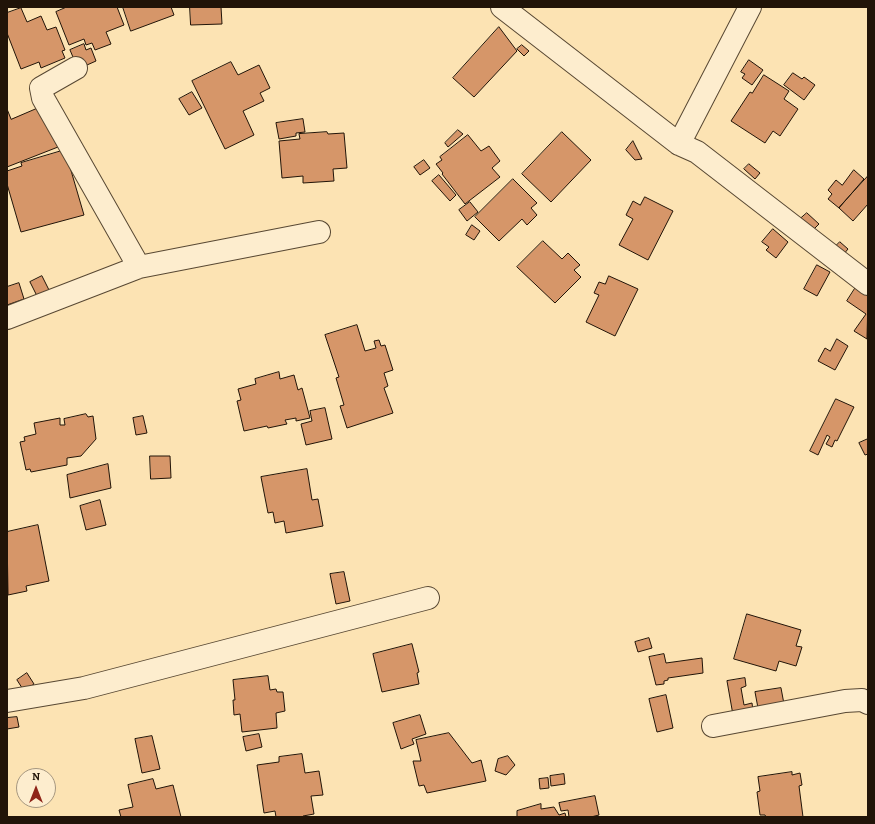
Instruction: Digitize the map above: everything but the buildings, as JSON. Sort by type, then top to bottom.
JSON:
[{"type":"street","points":[[502,7],[679,144],[697,152],[868,284]]},
{"type":"street","points":[[679,144],[750,7]]},
{"type":"street","points":[[76,68],[41,88],[43,98],[139,267]]},
{"type":"street","points":[[7,318],[139,267],[319,232]]},
{"type":"street","points":[[7,701],[84,688],[428,598]]},
{"type":"street","points":[[713,726],[845,701],[862,700],[868,703]]}]
